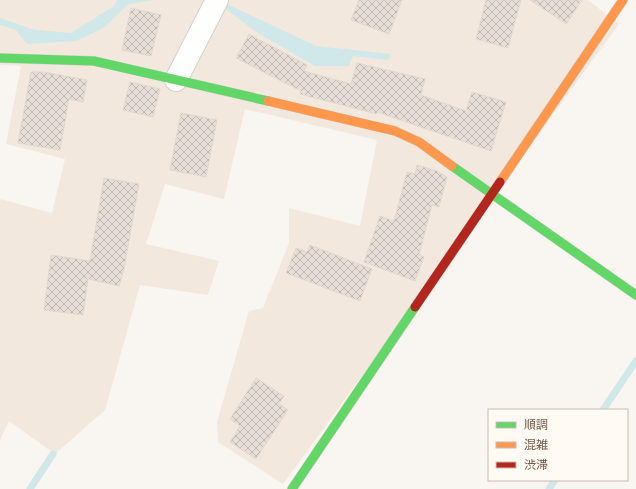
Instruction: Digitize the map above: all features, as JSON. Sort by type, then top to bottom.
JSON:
[{"type":"street","points":[[292,489],[624,0]]},
{"type":"street","points":[[176,80],[215,4]]},
{"type":"street","points":[[0,58],[94,61],[395,131],[420,142],[491,194],[636,295]]},
{"type":"shaded area","points":[[0,0],[588,0],[619,24],[283,484],[218,442],[217,422],[249,311],[263,308],[289,243],[289,208],[360,226],[377,140],[245,109],[224,199],[165,184],[146,244],[219,261],[208,295],[140,285],[105,410],[55,454],[9,421],[0,440],[0,199],[52,213],[65,159],[6,144],[21,66],[0,65]]},
{"type":"water","points":[[117,0],[154,0],[129,4],[103,28],[76,41],[27,44],[16,30],[0,25],[0,18],[35,30],[71,33],[114,6]]},
{"type":"water","points":[[214,0],[226,0],[229,5],[316,46],[391,54],[389,60],[353,56],[349,66],[315,66],[256,32]]},
{"type":"building","points":[[359,0],[402,0],[389,34],[351,20]]},
{"type":"building","points":[[486,0],[521,0],[508,48],[476,39]]},
{"type":"building","points":[[530,0],[582,0],[566,24]]},
{"type":"building","points":[[131,8],[161,15],[151,56],[122,50]]},
{"type":"building","points":[[249,34],[307,65],[304,71],[351,84],[357,63],[425,79],[421,95],[466,111],[472,92],[506,102],[491,151],[377,112],[377,114],[300,94],[301,91],[236,58]]},
{"type":"building","points":[[31,72],[44,72],[87,80],[83,102],[69,99],[60,150],[18,143]]},
{"type":"building","points":[[130,82],[160,89],[153,117],[123,110]]},
{"type":"building","points":[[181,113],[217,120],[206,177],[170,170]]},
{"type":"building","points":[[417,165],[437,171],[447,177],[439,207],[432,205],[419,255],[424,257],[415,281],[364,262],[380,216],[394,221],[407,172],[415,174]]},
{"type":"building","points":[[104,178],[139,184],[124,269],[119,286],[88,279],[83,315],[44,310],[51,255],[90,261]]},
{"type":"building","points":[[310,245],[372,269],[360,301],[286,273],[296,248],[307,252]]},
{"type":"building","points":[[256,378],[284,396],[279,404],[288,410],[256,459],[230,442],[240,426],[230,419]]},
{"type":"waterway","points":[[604,409],[636,361]]},
{"type":"waterway","points":[[30,489],[53,454]]},
{"type":"waterway","points":[[549,489],[554,481]]},
{"type":"traffic: fast","points":[[0,58],[94,61],[268,101]]},
{"type":"traffic: fast","points":[[452,166],[636,295]]},
{"type":"traffic: fast","points":[[292,489],[415,307]]},
{"type":"traffic: slow","points":[[500,182],[623,0]]},
{"type":"traffic: slow","points":[[268,101],[395,131],[419,142],[452,166]]},
{"type":"traffic: jam","points":[[415,307],[500,182]]}]
